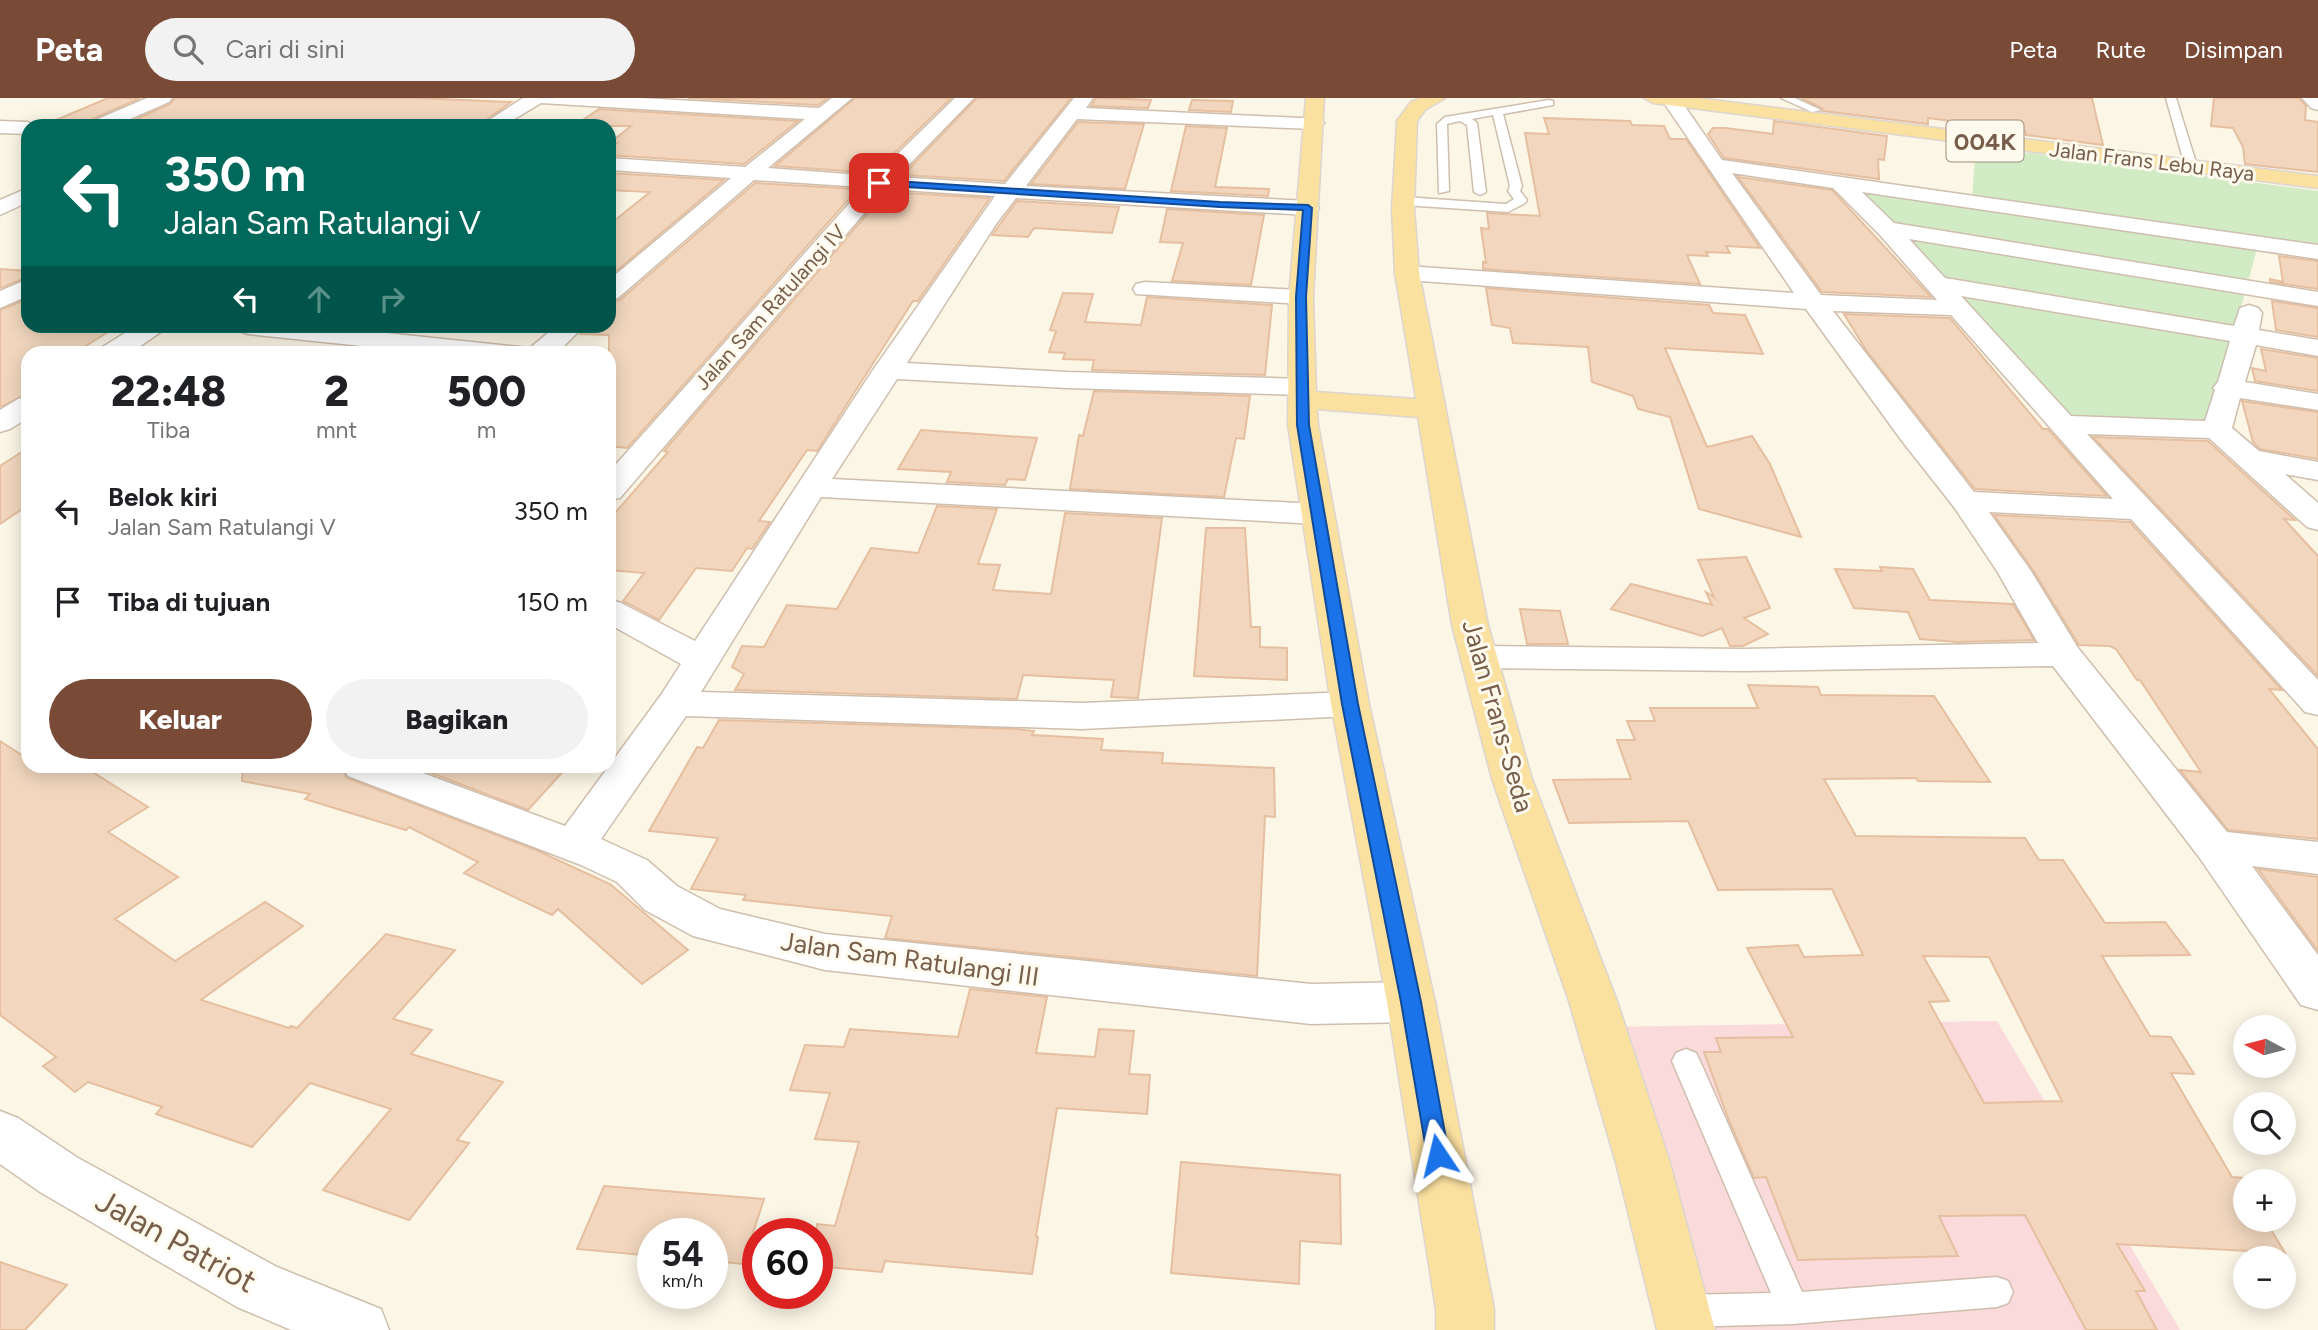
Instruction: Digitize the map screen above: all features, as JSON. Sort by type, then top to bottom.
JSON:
[{"type":"main road","name":"Jalan Frans Lebu Raya","points":[[1662,99],[1816,108],[2191,166],[2318,182]]},
{"type":"main road","name":"Jalan Frans-Seda","points":[[1450,109],[1418,106],[1407,121],[1403,234],[1407,273],[1468,613],[1512,779],[1566,923],[1632,1126],[1684,1320]]},
{"type":"main road","points":[[1314,110],[1301,297],[1303,425],[1350,704],[1411,1002],[1465,1309],[1465,1330]]},
{"type":"main road","points":[[1302,393],[1431,409]]},
{"type":"street","points":[[114,119],[163,98]]},
{"type":"street","points":[[502,119],[536,98]]},
{"type":"street","points":[[545,98],[823,114]]},
{"type":"street","points":[[616,287],[843,98]]},
{"type":"street","name":"Jalan Sam Ratulangi IV","points":[[616,483],[879,183],[965,98]]},
{"type":"street","points":[[2311,98],[2318,104]]},
{"type":"street","points":[[1662,99],[1717,165],[1812,300],[1965,501],[2014,571],[2063,654],[2214,846],[2318,991]]},
{"type":"street","points":[[573,846],[675,703],[700,659],[887,370],[987,222],[1077,106],[1314,110]]},
{"type":"street","points":[[0,127],[21,128]]},
{"type":"street","points":[[616,164],[1012,192],[1308,208]]},
{"type":"street","points":[[1717,165],[2318,251]]},
{"type":"street","points":[[1839,182],[1887,229],[2140,510],[2317,701]]},
{"type":"street","points":[[0,208],[21,198]]},
{"type":"street","points":[[1887,229],[2318,299]]},
{"type":"street","points":[[2217,429],[2227,388],[2246,336],[2250,309],[2259,290],[2268,244]]},
{"type":"street","points":[[1407,273],[1856,305],[1958,308]]},
{"type":"street","points":[[1936,284],[2318,348]]},
{"type":"street","points":[[1145,289],[1301,297]]},
{"type":"street","points":[[0,303],[21,290]]},
{"type":"street","points":[[0,303],[21,308]]},
{"type":"street","points":[[122,346],[142,333]]},
{"type":"street","points":[[369,333],[463,346]]},
{"type":"street","points":[[549,346],[563,333]]},
{"type":"street","points":[[887,370],[1302,393]]},
{"type":"street","points":[[2227,388],[2318,402]]},
{"type":"street","points":[[0,424],[21,410]]},
{"type":"street","points":[[0,424],[21,427]]},
{"type":"street","points":[[2063,424],[2217,429],[2318,520]]},
{"type":"street","points":[[2251,459],[2318,471]]},
{"type":"street","points":[[813,487],[1317,514]]},
{"type":"street","points":[[1965,501],[2140,510]]},
{"type":"street","points":[[616,614],[700,659]]},
{"type":"street","points":[[1480,657],[1744,660],[2063,654]]},
{"type":"street","points":[[675,703],[1082,716],[1350,704]]},
{"type":"street","name":"Jalan Sam Ratulangi III","points":[[380,773],[573,846],[632,872],[661,898],[709,924],[825,952],[1311,1004],[1411,1002]]},
{"type":"street","points":[[2214,846],[2318,858]]},
{"type":"street","name":"Jalan Patriot","points":[[0,1135],[59,1175],[257,1287],[360,1330]]},
{"type":"lane","points":[[1786,98],[1816,108]]},
{"type":"lane","points":[[2171,98],[2191,166]]},
{"type":"lane","points":[[1450,109],[1497,112],[1549,103]]},
{"type":"lane","points":[[1444,191],[1441,124],[1450,109]]},
{"type":"lane","points":[[1450,109],[1472,123],[1480,192]]},
{"type":"lane","points":[[1404,194],[1508,208],[1521,200],[1510,192],[1516,186],[1497,112]]},
{"type":"lane","points":[[1404,194],[1444,191],[1493,192]]},
{"type":"lane","points":[[1686,1061],[1793,1308]]},
{"type":"lane","points":[[1684,1320],[1793,1308],[1997,1293]]},
{"type":"shaded area","points":[[1997,1021],[2180,1330],[1696,1330],[1600,1027]]},
{"type":"green space","points":[[1976,146],[2318,191],[2318,249],[1972,198]]},
{"type":"green space","points":[[1857,188],[2258,245],[2209,424],[2068,418]]},
{"type":"building","points":[[108,98],[140,98],[92,119],[58,119]]},
{"type":"building","points":[[175,98],[416,98],[511,102],[488,119],[137,119],[170,104]]},
{"type":"building","points":[[688,98],[828,98],[818,105]]},
{"type":"building","points":[[855,98],[951,98],[874,173],[775,166]]},
{"type":"building","points":[[977,98],[1071,98],[1004,181],[903,175]]},
{"type":"building","points":[[1096,98],[1151,100],[1148,108],[1091,106]]},
{"type":"building","points":[[1801,98],[2092,98],[2103,145],[1928,118],[1928,124],[1823,111]]},
{"type":"building","points":[[2214,98],[2299,98],[2306,106],[2305,120],[2318,122],[2318,172],[2245,164],[2243,147],[2233,128],[2211,126]]},
{"type":"building","points":[[1192,100],[1233,101],[1231,112],[1189,110]]},
{"type":"building","points":[[599,109],[798,121],[744,164],[616,155],[616,138],[631,126],[616,126],[616,119],[584,119]]},
{"type":"building","points":[[1544,118],[1630,121],[1632,125],[1664,126],[1670,139],[1686,139],[1760,248],[1726,246],[1730,253],[1706,252],[1708,256],[1687,255],[1700,284],[1483,269],[1483,262],[1486,263],[1481,228],[1489,229],[1487,213],[1540,216],[1525,133],[1549,134]]},
{"type":"building","points":[[1774,121],[1887,136],[1884,160],[1878,159],[1879,179],[1724,158],[1708,134],[1713,128],[1725,128],[1773,134]]},
{"type":"building","points":[[1078,122],[1144,124],[1125,189],[1031,184]]},
{"type":"building","points":[[1186,126],[1227,128],[1215,187],[1269,189],[1268,196],[1171,191]]},
{"type":"building","points":[[616,173],[724,180],[616,271],[616,219],[650,192],[616,190]]},
{"type":"building","points":[[1738,177],[1832,190],[1931,297],[1822,292]]},
{"type":"building","points":[[755,183],[858,189],[627,448],[616,447],[616,346],[609,346],[609,335],[580,334],[616,333],[616,301]]},
{"type":"building","points":[[886,192],[990,198],[918,301],[913,301],[817,451],[807,450],[759,521],[770,522],[752,549],[747,548],[732,571],[696,568],[659,620],[623,601],[644,573],[616,571],[616,512],[668,452],[664,451]]},
{"type":"building","points":[[1017,201],[1119,207],[1112,233],[1034,228],[1028,237],[992,235]]},
{"type":"building","points":[[1167,209],[1264,215],[1251,285],[1172,281],[1183,243],[1160,242]]},
{"type":"building","points":[[2279,256],[2318,261],[2318,289],[2270,282],[2270,279],[2283,282]]},
{"type":"building","points":[[0,269],[21,270],[21,280],[0,288]]},
{"type":"building","points":[[1486,288],[1709,305],[1713,313],[1745,315],[1763,354],[1665,348],[1707,447],[1752,436],[1770,464],[1801,537],[1699,509],[1670,417],[1638,409],[1633,396],[1592,382],[1588,347],[1513,343],[1510,328],[1492,325]]},
{"type":"building","points":[[1063,293],[1093,294],[1085,322],[1141,325],[1147,297],[1272,305],[1265,375],[1092,370],[1094,360],[1063,359],[1065,353],[1049,352],[1056,331],[1050,330]]},
{"type":"building","points":[[2272,301],[2318,308],[2318,337],[2276,330]]},
{"type":"building","points":[[21,302],[21,333],[106,333],[86,346],[21,346],[21,397],[0,407],[0,310]]},
{"type":"building","points":[[1844,314],[1950,318],[2043,429],[2048,429],[2107,496],[1975,489],[1866,350]]},
{"type":"building","points":[[2261,349],[2318,358],[2318,391],[2255,381],[2252,368],[2266,371]]},
{"type":"building","points":[[1094,391],[1250,396],[1244,439],[1236,438],[1224,497],[1070,489],[1079,435],[1083,436]]},
{"type":"building","points":[[2242,401],[2318,412],[2318,459],[2260,449],[2253,442]]},
{"type":"building","points":[[921,430],[1037,438],[1025,480],[1008,479],[1005,485],[947,482],[951,472],[898,469]]},
{"type":"building","points":[[2093,437],[2208,441],[2295,520],[2284,519],[2318,556],[2318,676]]},
{"type":"building","points":[[21,452],[21,510],[0,524],[0,466]]},
{"type":"building","points":[[937,506],[997,509],[978,564],[1000,565],[993,590],[1051,594],[1065,513],[1162,518],[1138,698],[1111,697],[1114,680],[1023,675],[1017,699],[735,690],[744,674],[732,667],[742,646],[764,647],[787,605],[837,609],[871,548],[918,553]]},
{"type":"building","points":[[1994,515],[2130,522],[2282,690],[2269,689],[2318,749],[2318,839],[2228,830],[2180,770],[2201,772],[2140,680],[2137,680],[2116,649],[2110,646],[2079,645],[2033,570]]},
{"type":"building","points":[[1206,528],[1245,528],[1251,627],[1260,627],[1260,647],[1287,648],[1287,680],[1194,676]]},
{"type":"building","points":[[1746,557],[1770,608],[1744,618],[1768,634],[1743,646],[1730,646],[1722,628],[1702,636],[1611,609],[1631,584],[1712,605],[1706,592],[1714,597],[1698,560]]},
{"type":"building","points":[[1880,567],[1913,569],[1930,600],[2013,604],[2034,640],[1957,642],[1920,639],[1908,612],[1854,608],[1835,569],[1882,571]]},
{"type":"building","points":[[1520,609],[1560,611],[1568,644],[1527,644]]},
{"type":"building","points":[[1748,685],[1818,687],[1821,695],[1934,696],[1990,782],[1918,781],[1916,778],[1824,779],[1856,836],[2025,838],[2039,860],[2063,860],[2105,923],[2165,922],[2190,955],[2102,956],[2150,1036],[2171,1037],[2194,1074],[2171,1073],[2233,1177],[2233,1232],[2272,1232],[2281,1246],[2233,1246],[2233,1250],[2117,1244],[2145,1291],[2136,1291],[2157,1330],[2086,1330],[2025,1215],[1939,1216],[1958,1256],[1798,1260],[1766,1177],[1754,1178],[1704,1052],[1721,1052],[1716,1038],[1793,1037],[1747,948],[1798,945],[1804,957],[1863,955],[1832,889],[1718,890],[1688,821],[1569,823],[1553,780],[1631,779],[1617,740],[1635,740],[1627,721],[1655,721],[1650,708],[1758,708]],"holes":[[[1923,956],[1989,957],[2062,1101],[1984,1103],[1929,1002],[1949,1001]]]},
{"type":"building","points":[[719,720],[1016,729],[1034,731],[1032,735],[1103,739],[1101,750],[1163,753],[1162,763],[1274,768],[1275,817],[1265,816],[1257,976],[885,938],[892,916],[743,900],[746,895],[691,889],[718,838],[649,831],[697,747],[703,748]]},
{"type":"building","points":[[0,741],[21,754],[21,773],[94,773],[148,807],[108,832],[178,877],[115,919],[175,961],[265,902],[303,926],[201,1000],[289,1028],[297,1028],[386,934],[455,950],[393,1019],[432,1030],[411,1054],[503,1082],[457,1140],[469,1143],[409,1220],[323,1190],[391,1109],[310,1083],[252,1147],[156,1114],[162,1107],[88,1082],[75,1092],[43,1066],[56,1057],[0,1015]]},
{"type":"building","points":[[243,773],[344,773],[347,778],[536,850],[610,884],[688,950],[642,984],[558,909],[552,915],[464,873],[478,862],[409,827],[406,830],[305,799],[310,794],[242,781]]},
{"type":"building","points":[[431,773],[562,773],[528,810]]},
{"type":"building","points":[[2258,869],[2318,877],[2318,951]]},
{"type":"building","points":[[970,989],[1047,997],[1036,1053],[1095,1057],[1099,1029],[1134,1031],[1129,1074],[1150,1075],[1147,1114],[1057,1108],[1032,1274],[885,1261],[882,1272],[833,1267],[833,1226],[859,1142],[815,1139],[830,1093],[790,1090],[805,1045],[844,1047],[850,1029],[958,1037]]},
{"type":"building","points":[[1181,1162],[1340,1175],[1341,1244],[1300,1241],[1299,1284],[1171,1273]]},
{"type":"building","points":[[604,1186],[764,1199],[758,1218],[742,1218],[742,1264],[728,1263],[728,1218],[637,1218],[637,1255],[577,1249]]},
{"type":"building","points":[[0,1262],[67,1285],[25,1330],[0,1330]]},
{"type":"route","points":[[879,183],[1220,205],[1308,208],[1301,297],[1303,425],[1350,704],[1411,1002],[1438,1155]]}]
